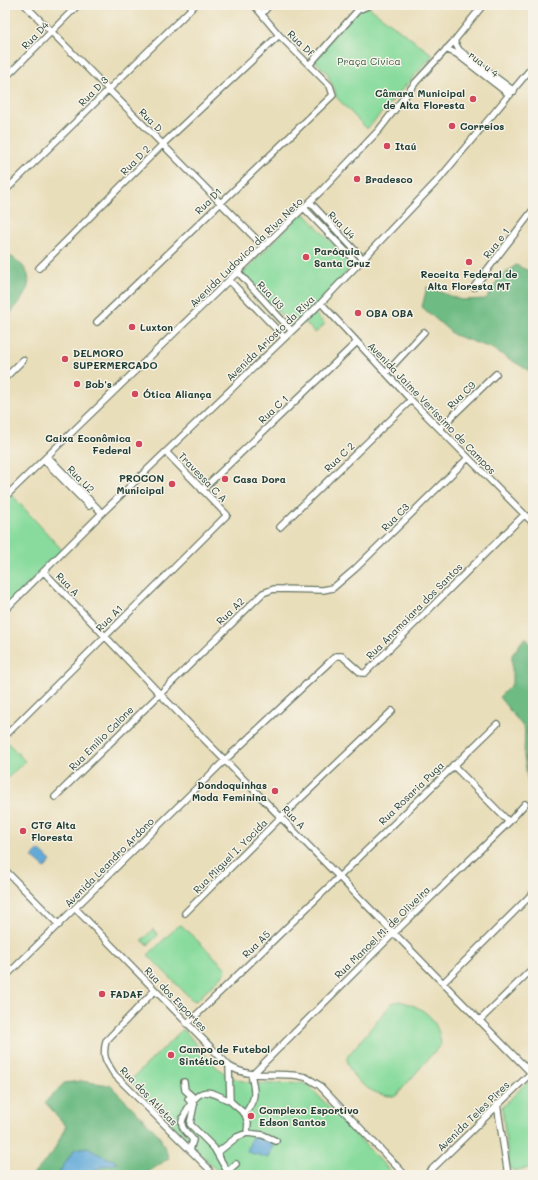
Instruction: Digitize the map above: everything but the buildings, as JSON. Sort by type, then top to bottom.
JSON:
[{"type":"street","name":"Rua D","points":[[25,5],[264,247]]},
{"type":"street","name":"Rua D4","points":[[5,78],[78,5]]},
{"type":"street","name":"Rua D 3","points":[[5,191],[195,5]]},
{"type":"street","name":"Rua Df","points":[[254,5],[280,35],[330,86],[333,95]]},
{"type":"street","points":[[262,14],[269,5]]},
{"type":"street","name":"Avenida Ludovico da Riva Neto","points":[[5,497],[310,202],[378,130],[416,82],[454,41],[483,5]]},
{"type":"street","points":[[310,64],[358,10],[369,6]]},
{"type":"street","name":"Rua D 2","points":[[39,268],[162,145],[280,35]]},
{"type":"street","name":"rua u 4","points":[[454,41],[459,50],[512,93]]},
{"type":"street","name":"rua u 4","points":[[446,49],[457,54],[512,93]]},
{"type":"street","name":"Avenida Ariosto da Riva","points":[[5,610],[100,515],[291,330],[321,303],[361,262],[440,178],[533,66]]},
{"type":"street","name":"Rua D1","points":[[97,322],[333,95]]},
{"type":"street","name":"Rua U4","points":[[310,202],[334,234]]},
{"type":"street","name":"Rua U4","points":[[304,208],[334,234],[361,262]]},
{"type":"street","name":"Rua e 1","points":[[474,287],[533,210]]},
{"type":"street","name":"Rua U3","points":[[238,272],[291,330]]},
{"type":"street","name":"Rua U3","points":[[229,280],[284,337]]},
{"type":"street","name":"Avenida Jaime Veríssimo de Campos","points":[[321,303],[411,400],[533,523]]},
{"type":"street","points":[[386,373],[424,332]]},
{"type":"street","name":"Rua C 1","points":[[202,490],[357,342]]},
{"type":"street","points":[[5,378],[24,360]]},
{"type":"street","name":"Rua C9","points":[[440,428],[496,374]]},
{"type":"street","name":"Rua C 2","points":[[280,527],[411,400]]},
{"type":"street","name":"Travessa C A","points":[[166,452],[227,515]]},
{"type":"street","name":"Rua U2","points":[[46,458],[100,515]]},
{"type":"street","name":"Rua C3","points":[[333,588],[355,569],[468,458]]},
{"type":"street","name":"Rua A1","points":[[5,736],[227,515]]},
{"type":"street","name":"Rua Anamaiara dos Santos","points":[[225,760],[336,656],[342,656],[361,673],[365,673],[524,515]]},
{"type":"street","name":"Rua A","points":[[44,572],[159,693],[479,1021],[532,1072]]},
{"type":"street","name":"Rua A2","points":[[159,693],[263,593],[274,589],[322,590],[333,588]]},
{"type":"street","name":"Rua Emilio Calone","points":[[55,797],[159,693]]},
{"type":"street","name":"Rua Miguel I. Yocida","points":[[186,913],[281,817],[392,711]]},
{"type":"street","name":"Rua Rosaria Puga","points":[[339,876],[497,724]]},
{"type":"street","name":"Avenida Leandro Ardono","points":[[5,977],[225,760]]},
{"type":"street","points":[[453,765],[510,822]]},
{"type":"street","name":"Rua Manoel M. de Oliveira","points":[[252,1074],[394,933],[510,822],[525,804]]},
{"type":"street","points":[[5,870],[59,925]]},
{"type":"street","name":"Rua A5","points":[[187,1024],[339,876]]},
{"type":"street","points":[[442,983],[533,893]]},
{"type":"street","name":"Rua dos Esportes","points":[[75,908],[229,1066],[237,1071],[252,1074],[295,1075],[307,1078],[319,1085],[405,1175]]},
{"type":"street","points":[[479,1021],[533,968]]},
{"type":"street","name":"Rua dos Atletas","points":[[156,990],[106,1041],[103,1051],[105,1060],[114,1074],[208,1168],[211,1175]]},
{"type":"street","points":[[229,1066],[230,1101]]},
{"type":"street","name":"Avenida Teles Pires","points":[[426,1175],[497,1104],[532,1072]]},
{"type":"street","points":[[244,1114],[253,1102],[255,1096],[252,1074]]},
{"type":"street","points":[[184,1082],[185,1090],[191,1099],[194,1110],[189,1121],[211,1141],[225,1173],[236,1164]]},
{"type":"street","points":[[190,1150],[193,1140],[182,1126],[182,1120],[191,1099],[202,1093],[210,1093],[230,1101],[244,1114],[248,1123],[247,1133]]},
{"type":"street","points":[[497,1104],[508,1175]]},
{"type":"street","points":[[217,1153],[237,1137],[247,1133],[263,1135],[276,1141]]},
{"type":"green space","name":"Praça Cívica","points":[[360,5],[366,5],[433,55],[367,129],[336,97],[335,90],[328,74],[314,60]]},
{"type":"green space","points":[[303,212],[353,265],[319,303],[292,326],[242,274]]},
{"type":"green space","points":[[5,253],[17,261],[25,269],[28,277],[28,285],[20,302],[5,320]]},
{"type":"green space","points":[[516,265],[533,273],[533,373],[491,348],[454,335],[422,307],[427,287],[461,300],[486,299],[499,278]]},
{"type":"green space","points":[[314,313],[325,324],[315,333],[305,322]]},
{"type":"green space","points":[[11,494],[63,551],[5,607],[5,500]]},
{"type":"green space","points":[[525,637],[533,647],[533,813],[524,757],[525,729],[499,697],[512,684],[512,655]]},
{"type":"green space","points":[[6,741],[25,761],[5,781],[5,742]]},
{"type":"green space","points":[[181,925],[226,968],[225,973],[196,1001],[192,1000],[148,955],[178,926]]},
{"type":"green space","points":[[153,929],[158,935],[148,945],[142,940]]},
{"type":"green space","points":[[399,1001],[415,1006],[433,1020],[437,1027],[441,1044],[396,1096],[388,1096],[371,1090],[357,1080],[348,1065],[347,1057],[392,1003]]},
{"type":"green space","name":"Complexo Esportivo Edson Santos","points":[[183,1029],[210,1061],[229,1076],[246,1082],[275,1084],[303,1083],[310,1087],[394,1175],[221,1175],[130,1081]]},
{"type":"green space","points":[[533,1076],[533,1167],[513,1171],[509,1166],[502,1107]]},
{"type":"green space","points":[[81,1081],[110,1085],[159,1135],[169,1158],[144,1175],[33,1175],[53,1152],[66,1126],[45,1102],[64,1083]]},
{"type":"water","points":[[39,850],[51,861],[45,868],[32,857]]},
{"type":"water","points":[[252,1136],[274,1142],[269,1158],[247,1152]]},
{"type":"water","points":[[88,1147],[95,1152],[119,1163],[101,1167],[89,1175],[57,1175],[75,1149]]},
{"type":"place","name":"Câmara Municipal de Alta Floresta","points":[[473,99]]},
{"type":"place","name":"Correios","points":[[452,126]]},
{"type":"place","name":"Itaú","points":[[387,146]]},
{"type":"place","name":"Bradesco","points":[[357,179]]},
{"type":"place","name":"Paróquia Santa Cruz","points":[[306,257]]},
{"type":"place","name":"Receita Federal de Alta Floresta MT","points":[[469,262]]},
{"type":"place","name":"OBA OBA","points":[[358,313]]},
{"type":"place","name":"Luxton","points":[[132,327]]},
{"type":"place","name":"DELMORO SUPERMERCADO","points":[[65,359]]},
{"type":"place","name":"Bob's","points":[[77,384]]},
{"type":"place","name":"Ótica Aliança","points":[[135,394]]},
{"type":"place","name":"Caixa Econômica Federal","points":[[139,444]]},
{"type":"place","name":"Casa Dora","points":[[225,479]]},
{"type":"place","name":"PROCON Municipal","points":[[172,484]]},
{"type":"place","name":"Dondoquinhas Moda Feminina","points":[[275,791]]},
{"type":"place","name":"CTG Alta Floresta","points":[[23,831]]},
{"type":"place","name":"FADAF","points":[[102,994]]},
{"type":"place","name":"Campo de Futebol Sintético","points":[[171,1055]]},
{"type":"place","name":"Complexo Esportivo Edson Santos","points":[[251,1116]]}]
